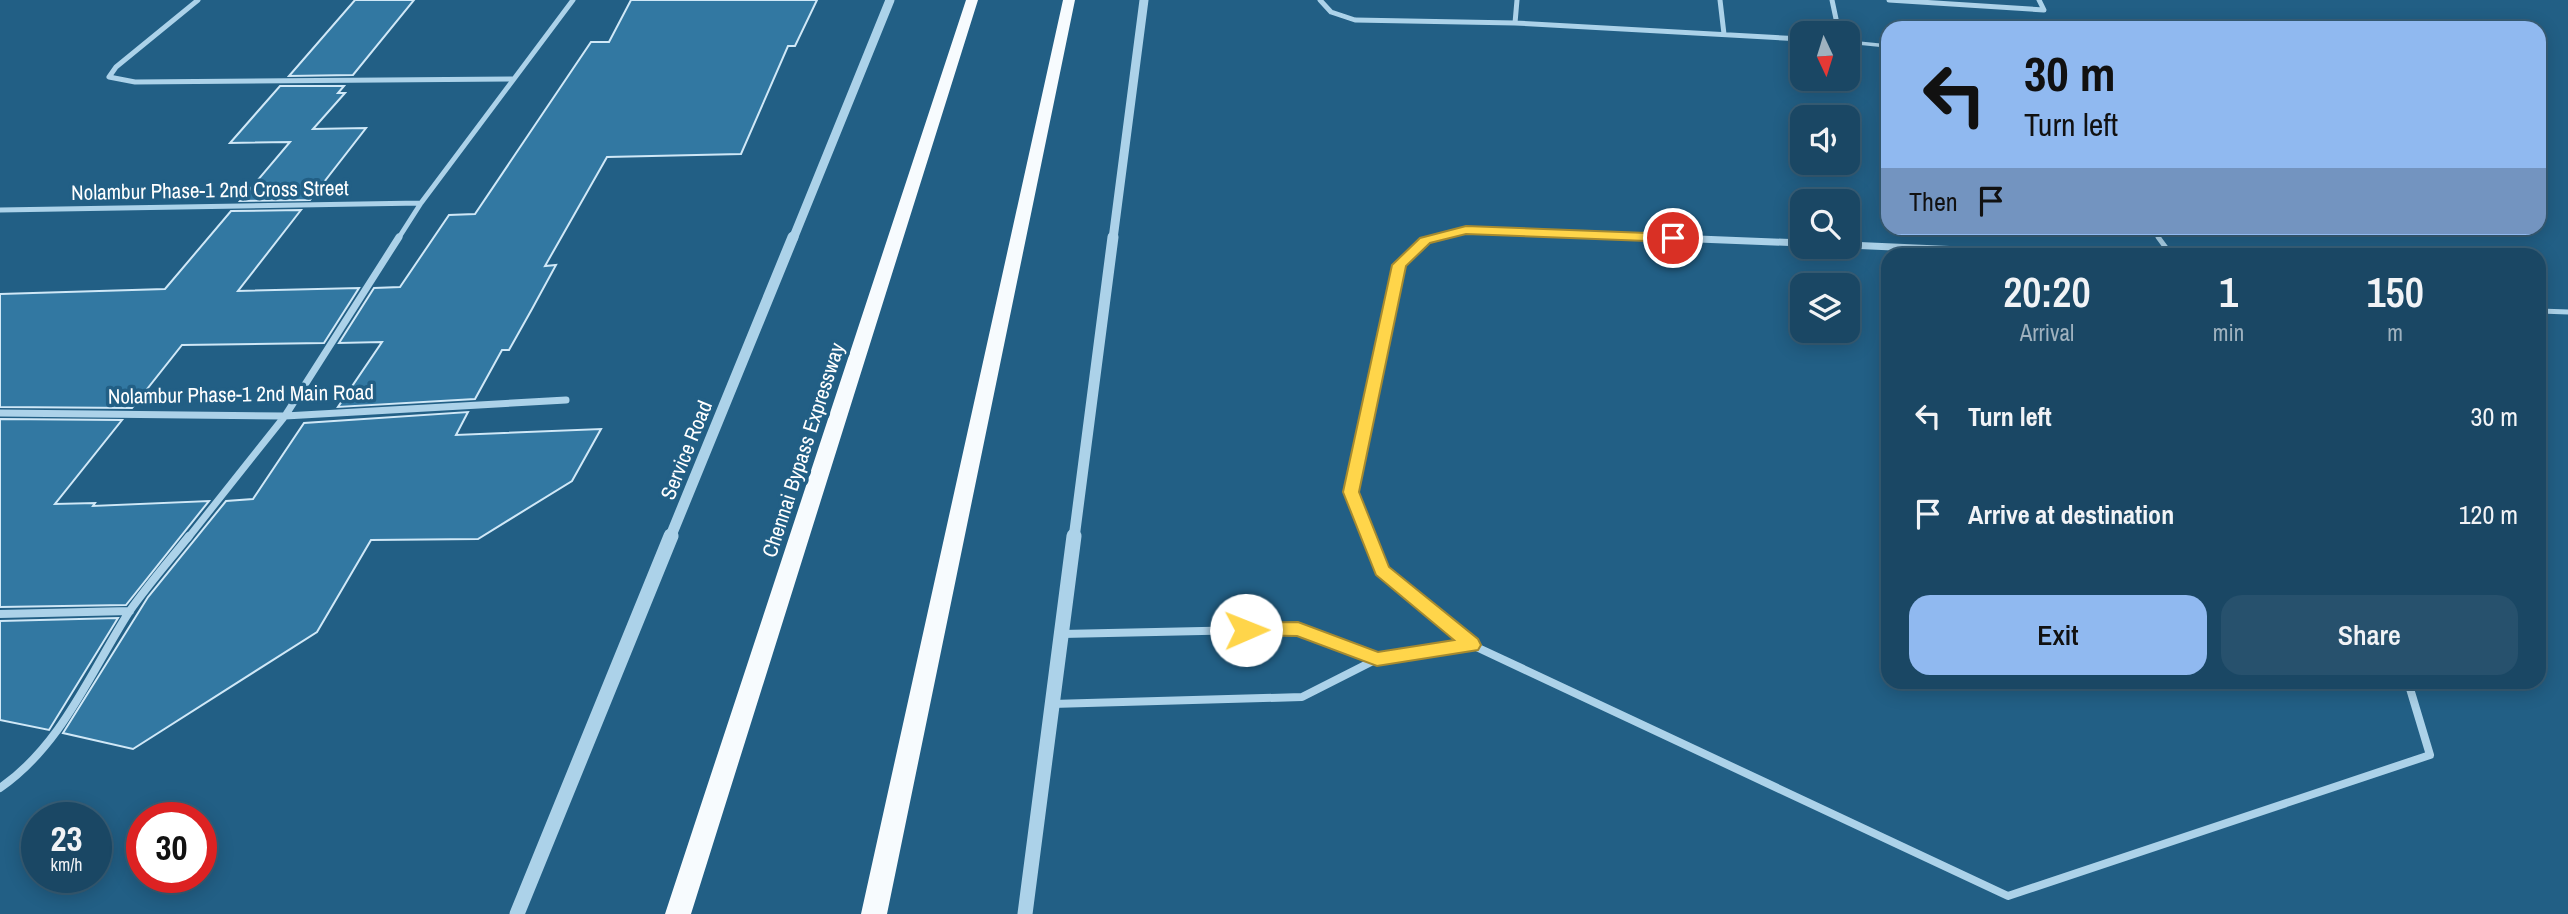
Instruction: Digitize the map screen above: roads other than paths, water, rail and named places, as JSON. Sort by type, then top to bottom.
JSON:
[{"type":"highway","name":"Chennai Bypass Expressway","points":[[678,914],[972,0]]},
{"type":"highway","points":[[873,914],[1069,0]]},
{"type":"street","points":[[198,0],[116,67],[109,77],[135,82],[513,79]]},
{"type":"street","points":[[0,788],[20,774],[75,708],[130,611],[285,416],[421,203],[573,0]]},
{"type":"street","name":"Service Road","points":[[517,914],[890,0]]},
{"type":"street","points":[[1025,914],[1059,634],[1144,0]]},
{"type":"street","points":[[1320,0],[1331,12],[1355,20],[1514,23],[1790,38]]},
{"type":"street","points":[[1514,23],[1517,0]]},
{"type":"street","points":[[1720,0],[1724,34]]},
{"type":"street","points":[[1832,0],[1836,21]]},
{"type":"street","points":[[1889,0],[2044,10],[2039,0]]},
{"type":"street","name":"Nolambur Phase-1 2nd Cross Street","points":[[0,210],[421,203]]},
{"type":"street","points":[[1790,243],[1466,230],[1425,241],[1399,265],[1351,492],[1382,570],[1472,645],[2008,896],[2430,755],[2410,689]]},
{"type":"street","points":[[1860,246],[1915,248]]},
{"type":"street","name":"Nolambur Phase-1 2nd Main Road","points":[[0,413],[285,416],[566,400]]},
{"type":"street","points":[[0,614],[130,611]]},
{"type":"street","points":[[1059,634],[1298,629],[1377,659]]},
{"type":"street","points":[[1050,704],[1302,697],[1377,659],[1472,645]]},
{"type":"lane","points":[[1860,44],[1881,45]]},
{"type":"lane","points":[[2546,311],[2568,312]]}]
